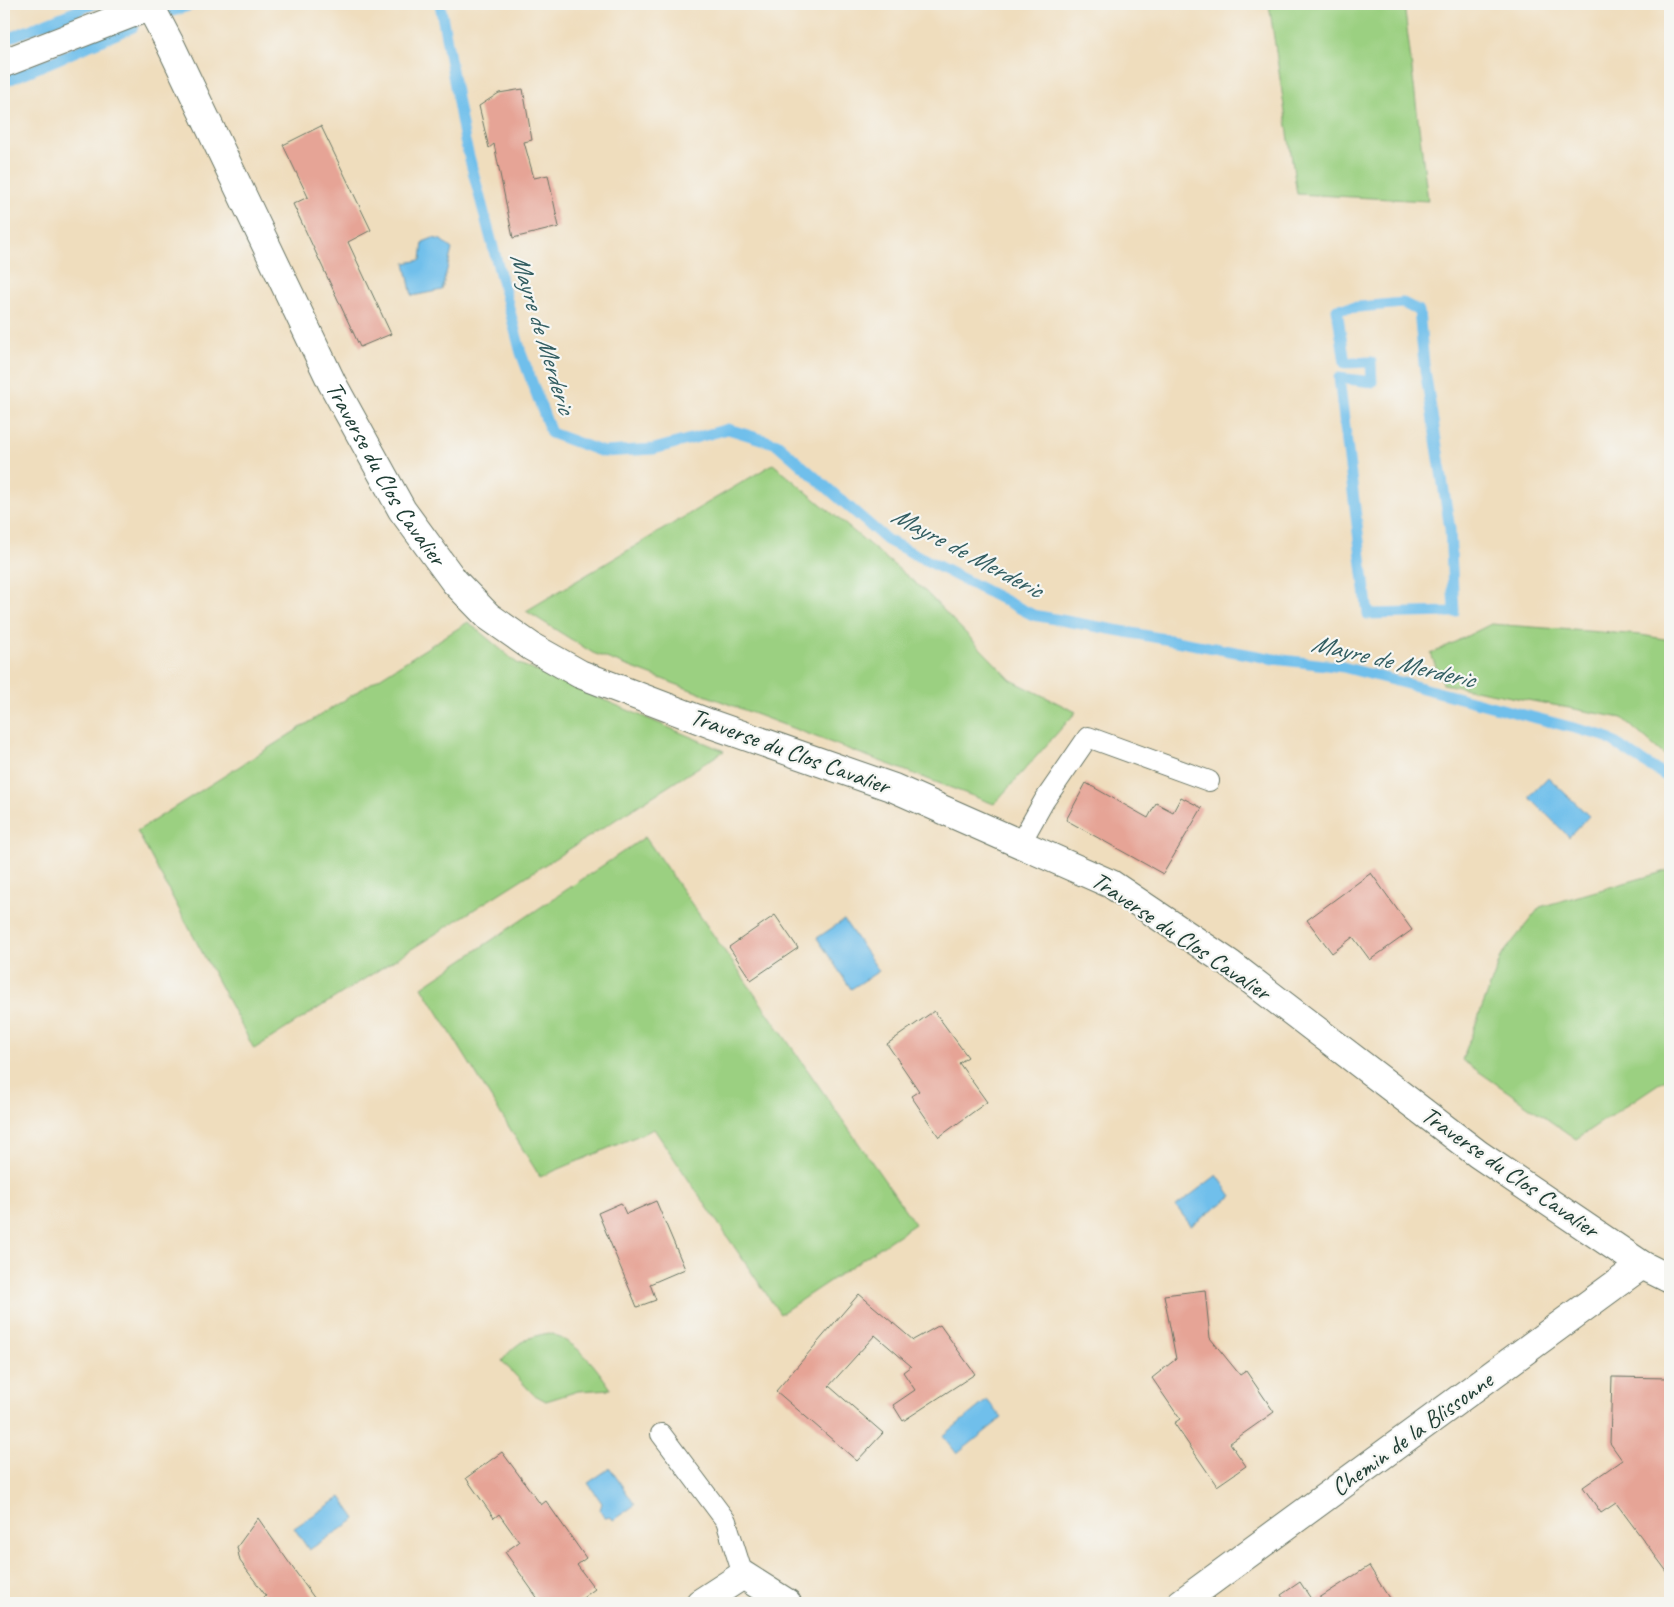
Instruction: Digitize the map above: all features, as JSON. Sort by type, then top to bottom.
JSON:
[{"type":"street","points":[[4,63],[153,5]]},
{"type":"street","name":"Traverse du Clos Cavalier","points":[[153,5],[332,383],[392,493],[402,510],[454,581],[488,616],[532,647],[580,674],[711,724],[894,788],[1021,842],[1111,884],[1230,964],[1478,1154],[1642,1265],[1670,1280]]},
{"type":"street","name":"Chemin de la Blissonne","points":[[1181,1603],[1642,1265]]},
{"type":"street","points":[[700,1603],[743,1575],[787,1603]]},
{"type":"lane","points":[[1021,842],[1044,801],[1088,737],[1209,781]]},
{"type":"lane","points":[[661,1434],[726,1521],[743,1575]]},
{"type":"green space","points":[[1269,4],[1404,4],[1428,201],[1297,194]]},
{"type":"green space","points":[[773,464],[925,591],[1011,680],[1076,712],[994,804],[593,653],[526,611]]},
{"type":"green space","points":[[468,622],[517,663],[724,751],[254,1049],[137,831]]},
{"type":"green space","points":[[1491,624],[1641,635],[1670,640],[1670,760],[1622,718],[1443,684],[1431,654]]},
{"type":"green space","points":[[645,837],[915,1224],[780,1314],[654,1129],[540,1177],[422,987]]},
{"type":"green space","points":[[1670,870],[1670,976],[1667,980],[1670,984],[1670,1076],[1576,1139],[1462,1060],[1502,955],[1540,907]]},
{"type":"green space","points":[[550,1333],[561,1338],[585,1356],[611,1389],[578,1391],[546,1401],[533,1394],[502,1361],[512,1349],[523,1341]]},
{"type":"water","points":[[433,238],[441,240],[452,249],[442,290],[412,296],[405,263],[421,260],[423,242]]},
{"type":"water","points":[[1548,777],[1589,816],[1569,837],[1529,797]]},
{"type":"water","points":[[844,920],[879,971],[851,989],[817,938]]},
{"type":"water","points":[[1217,1175],[1232,1196],[1191,1226],[1176,1206]]},
{"type":"water","points":[[987,1400],[1002,1418],[957,1454],[943,1436]]},
{"type":"water","points":[[610,1468],[635,1505],[613,1520],[611,1517],[605,1518],[600,1510],[602,1503],[588,1483]]},
{"type":"water","points":[[341,1497],[356,1519],[309,1550],[294,1528]]},
{"type":"building","points":[[523,89],[532,140],[524,142],[534,178],[548,175],[559,227],[513,238],[494,144],[489,148],[479,106],[499,93]]},
{"type":"building","points":[[321,126],[371,230],[348,242],[391,334],[360,347],[293,204],[308,197],[283,145]]},
{"type":"building","points":[[1086,783],[1148,818],[1156,803],[1173,812],[1181,797],[1202,808],[1163,874],[1066,820]]},
{"type":"building","points":[[1371,873],[1412,930],[1370,960],[1353,937],[1332,953],[1307,920]]},
{"type":"building","points":[[775,915],[798,948],[751,980],[729,947]]},
{"type":"building","points":[[934,1011],[968,1057],[959,1063],[987,1102],[939,1137],[911,1096],[919,1091],[887,1044]]},
{"type":"building","points":[[656,1201],[685,1269],[650,1284],[656,1300],[637,1307],[598,1213],[621,1203],[626,1214]]},
{"type":"building","points":[[1205,1290],[1210,1338],[1240,1375],[1246,1371],[1274,1412],[1230,1443],[1246,1466],[1217,1486],[1174,1423],[1180,1419],[1152,1378],[1176,1359],[1164,1295]]},
{"type":"building","points":[[859,1294],[913,1340],[940,1325],[975,1374],[903,1421],[893,1405],[915,1390],[903,1372],[911,1366],[875,1335],[829,1386],[883,1433],[857,1461],[776,1391]]},
{"type":"building","points":[[1612,1377],[1670,1378],[1670,1571],[1668,1573],[1616,1503],[1601,1513],[1583,1487],[1622,1460],[1610,1443]]},
{"type":"building","points":[[502,1452],[541,1505],[546,1501],[586,1558],[577,1565],[595,1589],[576,1603],[541,1603],[505,1552],[519,1542],[499,1514],[494,1518],[466,1478]]},
{"type":"building","points":[[258,1518],[315,1599],[309,1603],[255,1603],[266,1596],[240,1561],[237,1547]]},
{"type":"building","points":[[1369,1566],[1392,1603],[1286,1603],[1281,1595],[1300,1582],[1313,1602]]},
{"type":"waterway","points":[[4,40],[94,4]]},
{"type":"waterway","points":[[173,11],[194,4]]},
{"type":"waterway","name":"Mayre de Merderic","points":[[440,4],[465,141],[521,353],[551,433],[603,452],[654,449],[728,429],[777,444],[887,540],[1033,615],[1274,659],[1343,667],[1604,736],[1670,779]]},
{"type":"waterway","points":[[4,82],[133,27]]},
{"type":"waterway","points":[[1403,303],[1419,311],[1424,364],[1450,529],[1454,612],[1368,614],[1339,378],[1372,382],[1371,362],[1345,363],[1337,309],[1403,303]]}]
